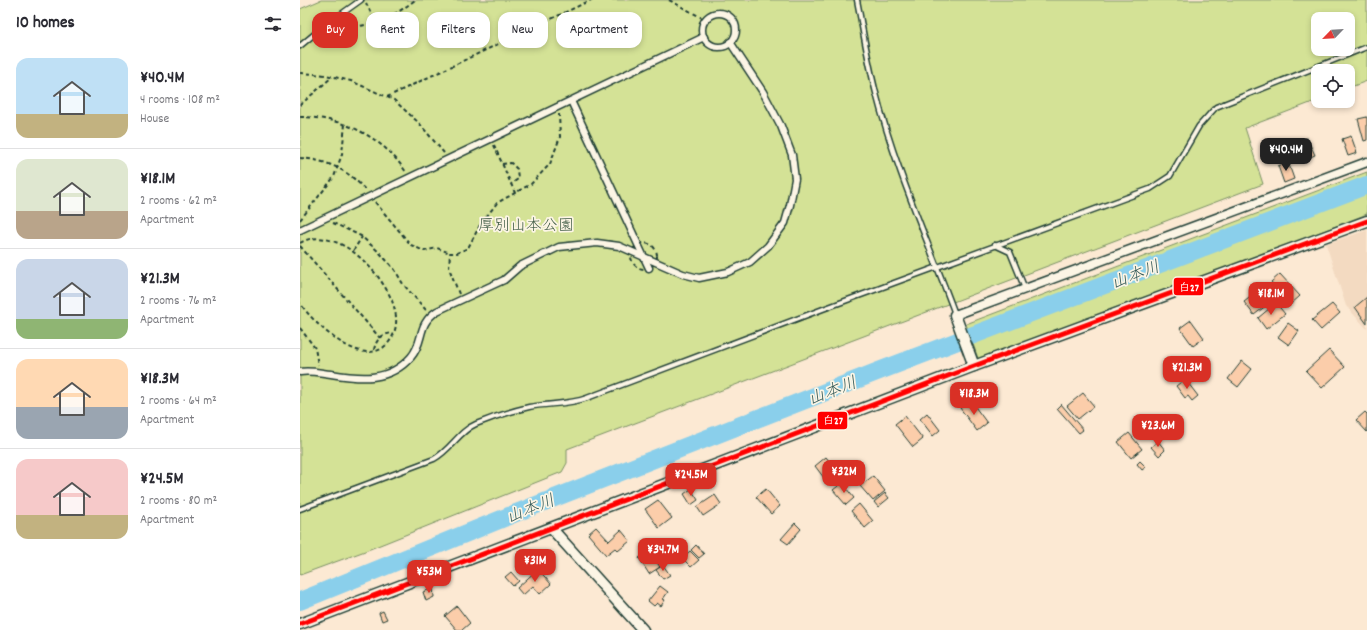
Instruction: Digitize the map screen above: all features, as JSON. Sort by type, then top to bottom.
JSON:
[{"type":"street","points":[[717,13],[727,15],[731,18],[736,31],[730,42],[722,46],[716,46],[707,41],[704,37],[703,29],[706,20],[712,14],[717,13]]},
{"type":"street","points":[[300,230],[704,37]]},
{"type":"street","points":[[300,372],[318,372],[345,377],[366,377],[380,376],[393,372],[405,364],[415,352],[423,325],[430,316],[504,280],[520,266],[559,247],[597,243],[619,246],[683,274],[699,278],[728,272],[750,262],[768,246],[785,223],[794,179],[792,155],[781,126],[763,92],[730,42]]},
{"type":"street","points":[[570,101],[649,268]]},
{"type":"street","points":[[974,366],[957,319],[1025,289],[1367,162]]},
{"type":"street","points":[[300,624],[552,529],[974,366],[1367,221]]},
{"type":"street","points":[[552,529],[644,630]]},
{"type":"lane","points":[[344,12],[361,0]]},
{"type":"lane","points":[[857,0],[876,92],[901,173],[957,319]]},
{"type":"lane","points":[[300,46],[312,36]]},
{"type":"lane","points":[[300,509],[434,459],[443,454],[464,431],[475,425],[530,407],[564,404],[587,398],[1150,188],[1170,176],[1199,126],[1216,107],[1367,47]]},
{"type":"lane","points":[[995,245],[1010,252],[1025,289]]},
{"type":"path","points":[[364,0],[370,12]]},
{"type":"path","points":[[398,12],[415,0]]},
{"type":"path","points":[[387,97],[591,0]]},
{"type":"path","points":[[669,0],[706,20]]},
{"type":"path","points":[[300,73],[351,81],[394,100],[419,123],[448,159]]},
{"type":"path","points":[[300,105],[333,77]]},
{"type":"path","points":[[300,158],[315,159],[338,167],[359,182],[411,245],[424,251],[437,248],[445,253],[457,253],[468,248],[480,225],[494,206],[501,200],[527,187],[538,178],[554,156],[561,126],[558,107]]},
{"type":"path","points":[[300,117],[331,119],[345,124],[374,139],[399,162],[409,178]]},
{"type":"path","points":[[300,220],[330,182],[338,167],[342,154],[345,124]]},
{"type":"path","points":[[491,139],[515,193]]},
{"type":"path","points":[[502,164],[511,163],[517,169],[518,178],[512,184]]},
{"type":"path","points":[[323,219],[362,237],[380,253],[395,270],[403,284],[430,316]]},
{"type":"path","points":[[353,251],[362,237]]},
{"type":"path","points":[[300,242],[308,238],[326,238],[353,251],[368,264],[386,287],[395,317],[394,333],[385,346],[366,351],[353,348],[336,340],[318,325],[300,303]]},
{"type":"path","points":[[300,246],[380,338]]},
{"type":"path","points":[[450,254],[449,263],[451,274],[462,300]]},
{"type":"path","points":[[300,328],[315,348],[318,358],[318,372]]},
{"type":"path","points":[[374,350],[375,343],[380,338],[385,334],[394,333]]},
{"type":"shaded area","points":[[1367,230],[1367,329],[1346,306],[1326,244]]},
{"type":"green space","name":"厚別山本公園","points":[[321,0],[1367,0],[1367,81],[1355,85],[1355,64],[1311,64],[1311,103],[1245,128],[1263,184],[567,449],[567,463],[562,472],[365,551],[300,575],[300,9]]},
{"type":"green space","points":[[1367,172],[1367,214],[980,364],[966,324]]},
{"type":"building","points":[[1367,117],[1367,140],[1364,141],[1358,119]]},
{"type":"building","points":[[1351,136],[1357,153],[1348,156],[1342,139]]},
{"type":"building","points":[[1307,138],[1315,155],[1301,161],[1296,149],[1298,148],[1295,143]]},
{"type":"building","points":[[1288,162],[1294,179],[1284,183],[1278,166]]},
{"type":"building","points":[[1280,274],[1300,296],[1291,304],[1271,282]]},
{"type":"building","points":[[1257,292],[1267,305],[1254,315],[1244,302]]},
{"type":"building","points":[[1367,297],[1367,324],[1355,307]]},
{"type":"building","points":[[1276,303],[1285,314],[1266,329],[1258,318]]},
{"type":"building","points":[[1332,304],[1340,313],[1321,330],[1312,320]]},
{"type":"building","points":[[1191,320],[1204,338],[1193,346],[1180,328]]},
{"type":"building","points":[[1288,323],[1299,331],[1289,345],[1278,337]]},
{"type":"building","points":[[1329,350],[1345,367],[1322,388],[1306,371]]},
{"type":"building","points":[[1242,361],[1252,369],[1238,387],[1228,379]]},
{"type":"building","points":[[1185,379],[1198,396],[1192,401],[1188,396],[1185,398],[1176,386]]},
{"type":"building","points":[[1083,393],[1094,406],[1078,419],[1067,406]]},
{"type":"building","points":[[970,400],[987,423],[977,431],[960,408]]},
{"type":"building","points":[[1061,404],[1083,430],[1079,433],[1057,408]]},
{"type":"building","points":[[1365,412],[1367,414],[1367,432],[1356,420]]},
{"type":"building","points":[[927,413],[940,430],[933,436],[920,419]]},
{"type":"building","points":[[905,416],[923,439],[913,447],[895,424]]},
{"type":"building","points":[[1129,433],[1142,449],[1131,458],[1118,442]]},
{"type":"building","points":[[1158,441],[1165,450],[1159,456],[1151,447]]},
{"type":"building","points":[[826,457],[839,473],[827,482],[815,466]]},
{"type":"building","points":[[1140,461],[1146,467],[1142,470],[1137,464]]},
{"type":"building","points":[[873,476],[885,491],[873,501],[860,486]]},
{"type":"building","points":[[842,483],[854,498],[846,505],[833,490]]},
{"type":"building","points":[[691,489],[698,500],[691,505],[684,494]]},
{"type":"building","points":[[766,489],[780,506],[771,514],[756,497]]},
{"type":"building","points":[[885,493],[889,498],[878,507],[874,502]]},
{"type":"building","points":[[715,495],[721,504],[703,516],[697,507]]},
{"type":"building","points":[[658,500],[672,518],[659,528],[645,509]]},
{"type":"building","points":[[859,504],[873,521],[865,528],[851,511]]},
{"type":"building","points":[[795,523],[801,529],[788,544],[781,539]]},
{"type":"building","points":[[596,527],[609,541],[621,530],[630,541],[618,551],[615,548],[606,555],[588,534]]},
{"type":"building","points":[[672,545],[678,551],[671,557],[666,551]]},
{"type":"building","points":[[696,545],[704,554],[699,558],[691,550]]},
{"type":"building","points":[[650,551],[660,567],[649,574],[639,558]]},
{"type":"building","points":[[690,551],[699,560],[691,567],[682,558]]},
{"type":"building","points":[[663,565],[670,575],[663,579],[656,570]]},
{"type":"building","points":[[538,569],[551,584],[540,594],[533,586],[523,595],[517,588]]},
{"type":"building","points":[[511,572],[519,581],[513,586],[505,577]]},
{"type":"building","points":[[660,586],[668,592],[663,599],[665,600],[661,606],[657,603],[654,606],[648,601]]},
{"type":"building","points":[[433,588],[434,597],[426,601],[423,592]]},
{"type":"building","points":[[457,606],[470,623],[462,630],[457,630],[445,616]]},
{"type":"building","points":[[383,611],[387,619],[382,621],[379,613]]},
{"type":"waterway","name":"山本川","points":[[300,601],[516,513],[879,371],[1367,185]]},
{"type":"transit line","name":"白27","points":[[300,624],[974,366],[1367,221]]}]
